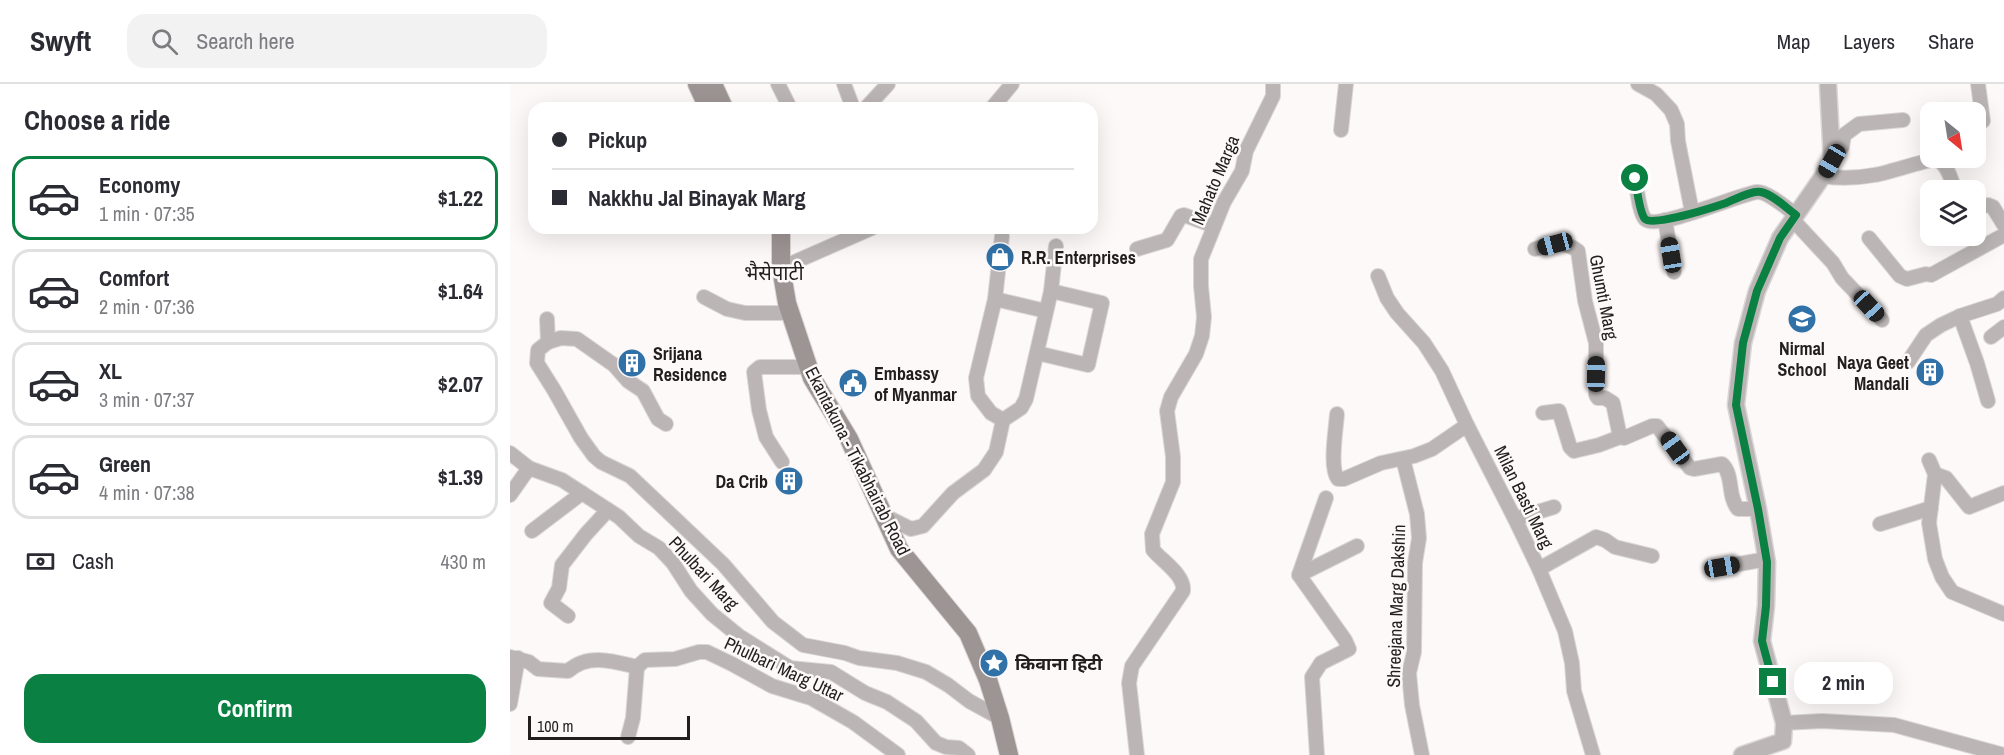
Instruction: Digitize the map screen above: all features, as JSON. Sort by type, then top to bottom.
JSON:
[{"type":"main road","points":[[697,84],[705,102]]},
{"type":"main road","points":[[713,84],[721,102]]},
{"type":"main road","name":"Ekantakuna - Tikabhairab Road","points":[[769,234],[780,260],[790,313],[812,378],[849,439],[899,549],[968,633],[988,680],[1009,755]]},
{"type":"main road","name":"Ekantakuna - Tikabhairab Road","points":[[780,260],[782,234]]},
{"type":"street","points":[[777,84],[786,102]]},
{"type":"street","points":[[844,84],[851,102]]},
{"type":"street","points":[[872,102],[888,84]]},
{"type":"street","points":[[997,102],[1012,84]]},
{"type":"street","name":"Mahato Marga","points":[[1137,755],[1129,682],[1132,666],[1183,591],[1184,584],[1181,578],[1153,550],[1152,534],[1173,482],[1173,457],[1167,411],[1171,397],[1196,354],[1202,336],[1204,317],[1201,260],[1224,202],[1242,171],[1246,152],[1273,96],[1273,84]]},
{"type":"street","points":[[1341,130],[1346,84]]},
{"type":"street","points":[[1638,84],[1656,94],[1671,110],[1677,124],[1678,141],[1692,212]]},
{"type":"street","points":[[1828,84],[1832,161]]},
{"type":"street","points":[[1978,84],[1980,102]]},
{"type":"street","points":[[1742,755],[1783,741],[1784,723],[1762,641],[1766,606],[1767,559],[1736,405],[1743,343],[1757,291],[1780,238],[1842,147],[1844,135],[1859,124],[1903,120]]},
{"type":"street","points":[[1823,176],[1835,178],[1874,176],[1913,166],[1928,159],[1937,160],[1945,166],[1951,180]]},
{"type":"street","points":[[1635,178],[1642,213],[1650,221],[1665,220],[1710,208],[1758,191],[1767,194],[1794,218],[1833,263],[1842,278],[1882,320]]},
{"type":"street","points":[[1986,206],[1993,207],[2004,225]]},
{"type":"street","points":[[1137,249],[1167,240],[1181,216],[1184,215],[1214,226]]},
{"type":"street","points":[[1665,220],[1674,272]]},
{"type":"street","points":[[780,260],[855,234]]},
{"type":"street","points":[[1869,238],[1900,276],[1907,279],[1926,274],[1931,275],[2004,235]]},
{"type":"street","points":[[1002,236],[995,299],[976,378],[978,396],[991,413],[1003,420]]},
{"type":"street","name":"Ghumti Marg","points":[[1535,249],[1564,244],[1578,251],[1585,301],[1596,343],[1596,395],[1598,398],[1605,398],[1613,403],[1620,437]]},
{"type":"street","points":[[885,516],[911,529],[923,526],[953,493],[984,470],[996,452],[1003,420],[1021,408],[1026,399],[1051,291],[1056,246]]},
{"type":"street","name":"Milan Basti Marg","points":[[1378,276],[1396,313],[1424,343],[1439,364],[1539,569],[1565,631],[1572,663],[1574,691],[1593,755]]},
{"type":"street","points":[[1037,353],[1088,366],[1102,303],[1051,291]]},
{"type":"street","points":[[704,297],[727,309],[745,313],[790,313]]},
{"type":"street","points":[[1908,362],[1926,335],[1941,325],[1997,304],[2004,298]]},
{"type":"street","points":[[995,299],[1046,311]]},
{"type":"street","points":[[1960,316],[1988,401]]},
{"type":"street","points":[[547,319],[548,342]]},
{"type":"street","points":[[1991,337],[2004,327]]},
{"type":"street","points":[[666,424],[658,419],[643,391],[628,381],[614,365],[577,339],[561,338],[548,342],[538,350],[537,363],[587,448],[601,462],[630,476],[723,564],[772,622],[803,645],[859,658],[897,663],[926,672],[969,701],[1000,718]]},
{"type":"street","points":[[782,462],[766,437],[759,410],[754,372],[760,367],[809,367]]},
{"type":"street","points":[[1543,413],[1559,411],[1570,447],[1574,451],[1599,446],[1657,426],[1690,468],[1724,465],[1733,501],[1738,509],[1758,509]]},
{"type":"street","points":[[1337,414],[1335,475],[1344,479],[1380,463],[1402,459],[1432,449],[1467,425]]},
{"type":"street","name":"Phulbari Marg","points":[[510,453],[529,468],[562,480],[619,516],[639,536],[659,548],[673,563],[691,591],[712,614],[738,636],[790,668],[831,672],[865,693],[887,702],[916,721],[936,743],[959,748],[968,755]]},
{"type":"street","name":"Shreejana Marg Dakshin","points":[[1402,459],[1417,514],[1414,652],[1409,673],[1412,705],[1422,755]]},
{"type":"street","points":[[1929,460],[1935,474],[1929,523],[1935,559],[1942,577],[1952,592],[2004,614]]},
{"type":"street","points":[[510,495],[529,468]]},
{"type":"street","points":[[1935,474],[1946,478],[1969,507],[2004,493]]},
{"type":"street","points":[[532,531],[582,493]]},
{"type":"street","points":[[1299,575],[1326,498]]},
{"type":"street","points":[[1515,519],[1554,507]]},
{"type":"street","points":[[1880,524],[1930,508]]},
{"type":"street","points":[[568,616],[551,603],[559,588],[562,565],[608,510]]},
{"type":"street","points":[[1539,569],[1596,537],[1615,547],[1652,556]]},
{"type":"street","points":[[1299,575],[1357,546]]},
{"type":"street","points":[[1722,567],[1767,559]]},
{"type":"street","points":[[1299,575],[1349,650],[1321,663],[1312,677],[1317,755]]},
{"type":"street","name":"Phulbari Marg Uttar","points":[[514,658],[529,662],[538,669],[568,671],[577,663],[600,658],[636,667],[645,660],[675,659],[706,652],[772,686],[811,698],[853,722],[898,755]]},
{"type":"street","points":[[510,704],[514,658]]},
{"type":"street","points":[[628,737],[633,718],[636,667]]},
{"type":"street","points":[[1784,723],[1822,721],[1894,725],[2004,755]]},
{"type":"place","name":"R.R. Enterprises","points":[[1000,257]]},
{"type":"place","name":"Nirmal School","points":[[1802,319]]},
{"type":"place","name":"Srijana Residence","points":[[632,363]]},
{"type":"place","name":"Naya Geet Mandali","points":[[1930,372]]},
{"type":"place","name":"Embassy of Myanmar","points":[[853,383]]},
{"type":"place","name":"Da Crib","points":[[789,481]]},
{"type":"place","name":"किवाना हिटी","points":[[994,663]]},
{"type":"district","name":"भैसेपाटी","points":[[774,272]]},
{"type":"route","points":[[1635,178],[1642,213],[1650,221],[1665,220],[1710,208],[1758,191],[1767,194],[1796,215],[1780,238],[1757,291],[1743,343],[1736,405],[1767,562],[1762,641],[1773,682]]}]
